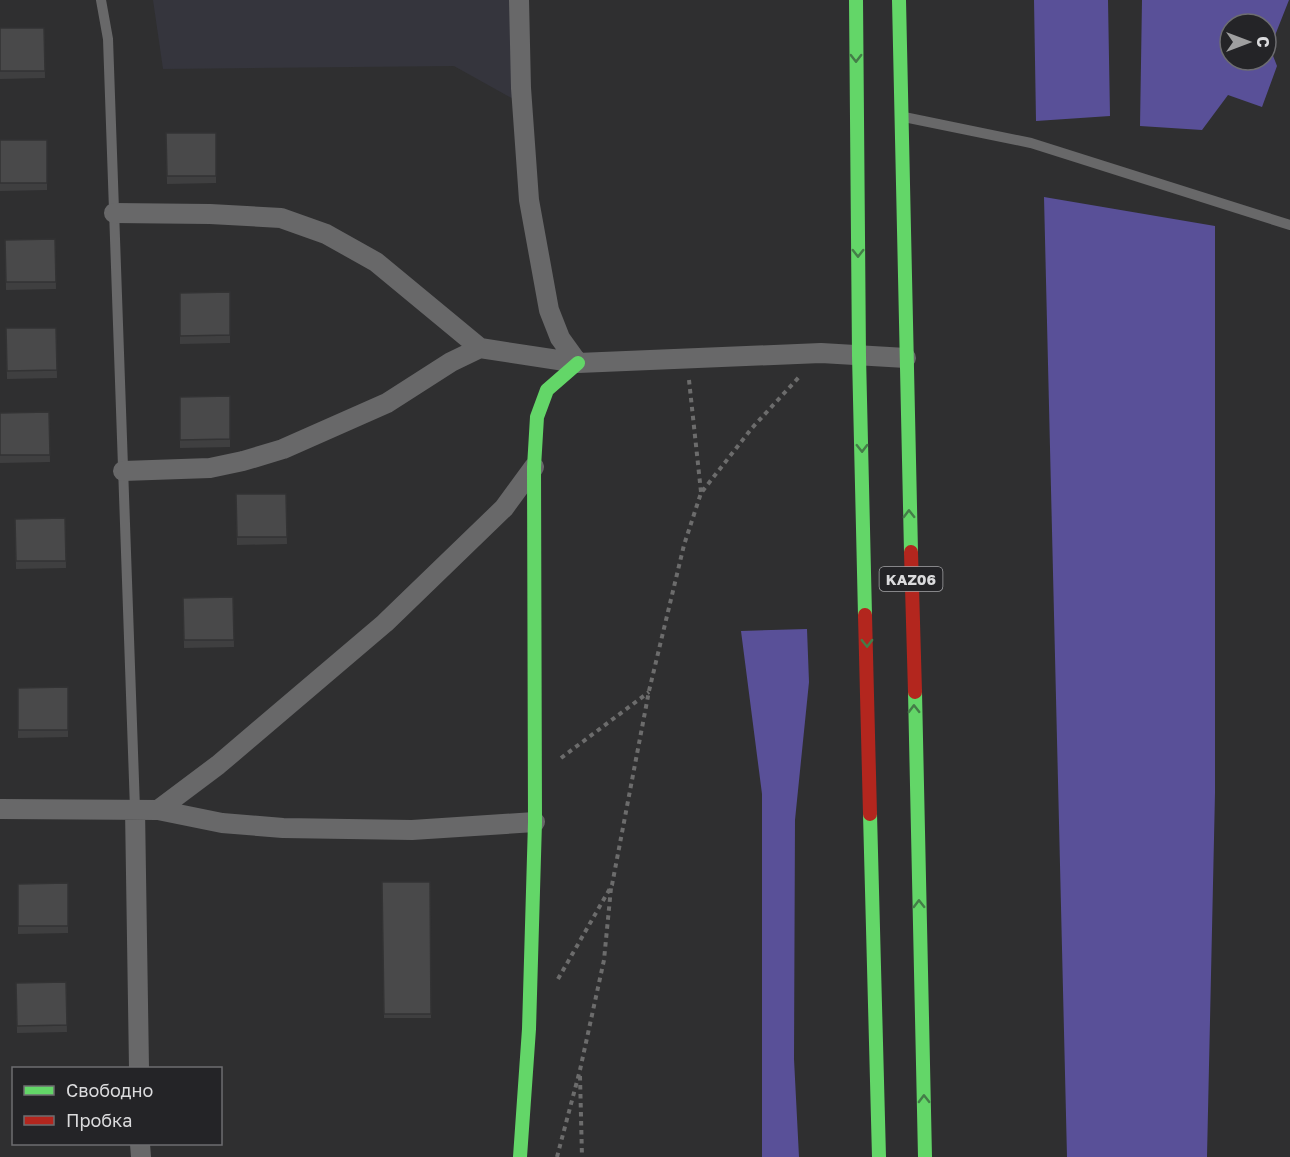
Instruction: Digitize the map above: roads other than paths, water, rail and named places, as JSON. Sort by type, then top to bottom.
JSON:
[{"type":"main road","name":"KАZ06","points":[[856,0],[859,356],[879,1157]]},
{"type":"main road","name":"KАZ06","points":[[899,0],[925,1157]]},
{"type":"main road","points":[[520,1157],[530,1029],[535,822],[534,467],[537,417],[547,390],[578,363]]},
{"type":"street","points":[[519,0],[521,88],[529,200],[549,310],[560,338],[578,363]]},
{"type":"street","points":[[114,213],[210,214],[281,218],[326,234],[376,262],[480,348],[578,363],[821,353],[906,358]]},
{"type":"street","points":[[123,471],[210,468],[282,449],[387,403],[451,362],[480,348]]},
{"type":"street","points":[[158,810],[218,765],[385,623],[504,508],[534,467]]},
{"type":"street","points":[[135,808],[139,1067]]},
{"type":"street","points":[[0,809],[135,808],[158,810],[222,823],[283,828],[412,830],[535,822]]},
{"type":"lane","points":[[101,0],[108,39],[135,808]]},
{"type":"lane","points":[[901,117],[1031,143],[1290,225]]}]
